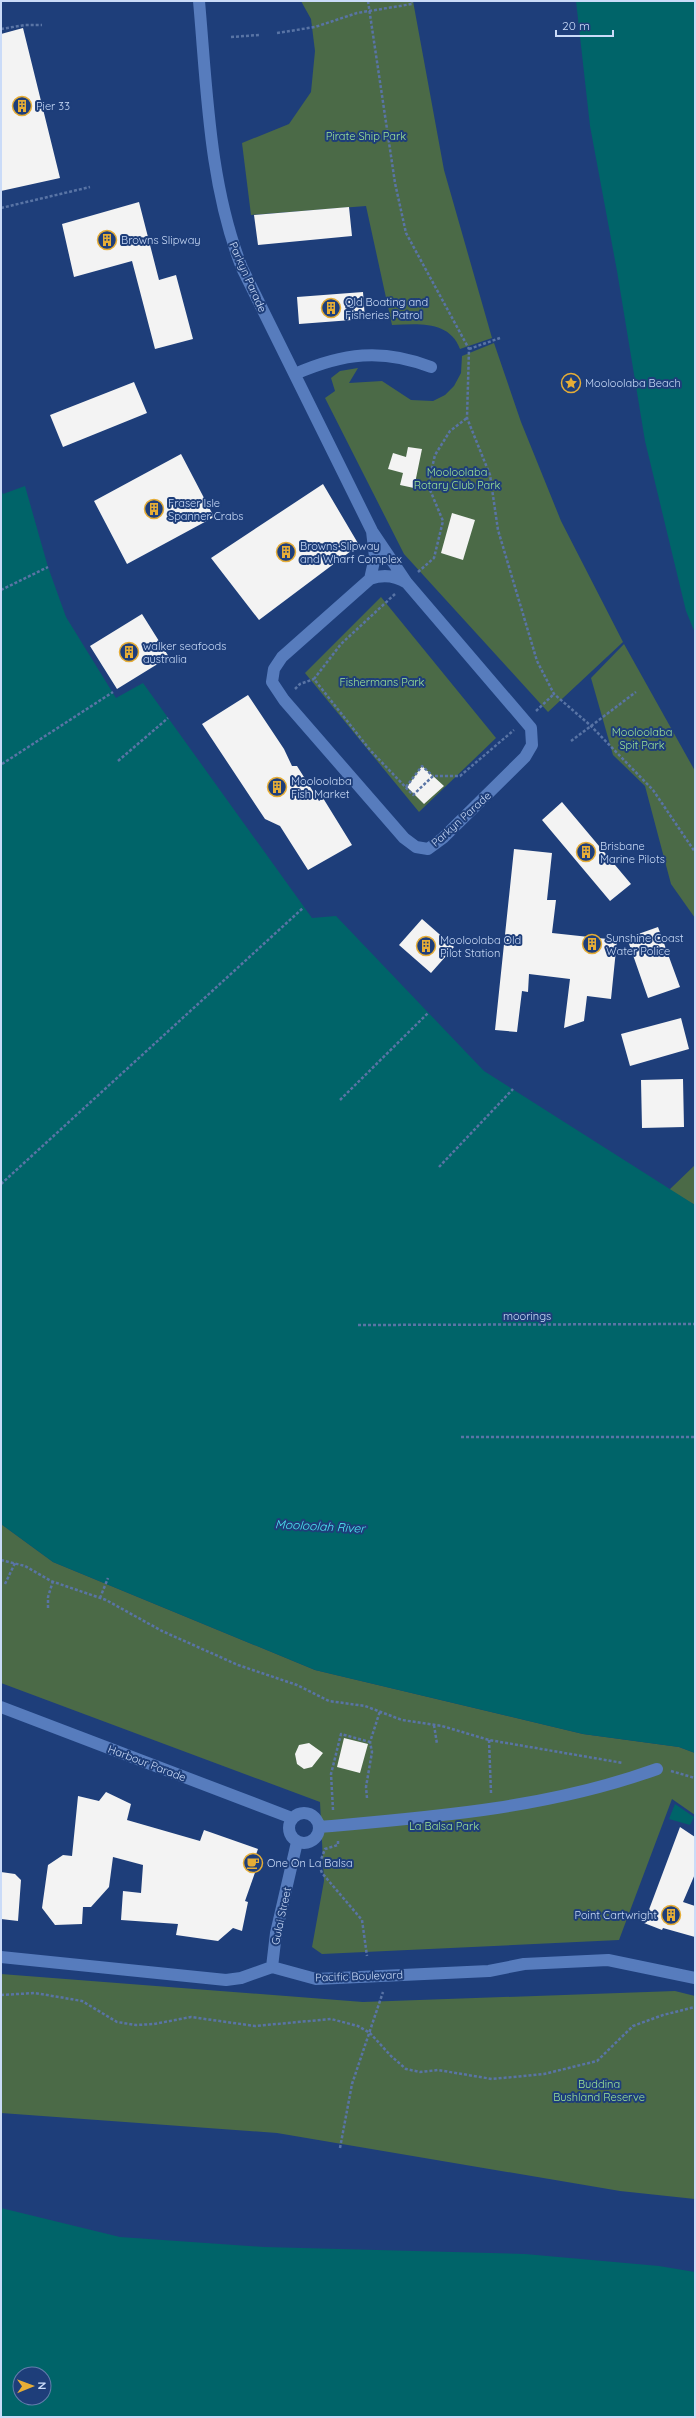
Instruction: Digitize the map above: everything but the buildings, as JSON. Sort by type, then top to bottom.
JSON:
[{"type":"street","name":"Parkyn Parade","points":[[199,1],[212,137],[223,209],[242,268],[372,531],[407,583],[526,720],[531,728],[532,742],[525,758],[434,846],[423,849],[409,843],[284,700],[272,682],[274,669],[282,657],[370,579],[375,557],[372,531]]},
{"type":"street","points":[[295,374],[336,359],[385,355],[404,357],[431,367]]},
{"type":"street","points":[[370,579],[389,576],[407,583]]},
{"type":"street","name":"Harbour Parade","points":[[1,1707],[292,1818]]},
{"type":"street","points":[[320,1827],[492,1810],[617,1784],[657,1769]]},
{"type":"street","points":[[299,1814],[311,1814],[317,1819],[320,1827],[318,1836],[306,1844],[297,1842],[290,1832],[292,1818],[299,1814]]},
{"type":"street","name":"Gulai Street","points":[[272,1967],[276,1933],[297,1842]]},
{"type":"street","points":[[1,1957],[226,1980],[241,1978],[272,1967]]},
{"type":"street","name":"Pacific Boulevard","points":[[272,1967],[316,1980],[489,1970],[524,1964],[608,1960],[695,1978]]},
{"type":"path","points":[[368,1],[395,183],[406,233],[469,349],[467,418],[490,475],[498,530],[537,661],[554,694],[590,725],[653,790],[695,852]]},
{"type":"path","points":[[277,33],[315,27],[370,10],[412,4],[412,1]]},
{"type":"path","points":[[1,29],[42,24]]},
{"type":"path","points":[[231,37],[259,35]]},
{"type":"path","points":[[1,208],[90,186]]},
{"type":"path","points":[[469,349],[500,338]]},
{"type":"path","points":[[434,776],[413,795],[370,750],[314,679],[341,644],[434,558],[443,521],[428,485],[435,455],[445,436],[455,426],[467,418]]},
{"type":"path","points":[[1,590],[48,567]]},
{"type":"path","points":[[2,764],[113,692]]},
{"type":"path","points":[[571,741],[590,725],[614,710],[636,692]]},
{"type":"path","points":[[406,787],[422,766],[434,776],[460,776],[554,694]]},
{"type":"path","points":[[118,761],[168,718]]},
{"type":"path","points":[[1,1184],[303,908]]},
{"type":"path","points":[[340,1100],[428,1013]]},
{"type":"path","points":[[439,1167],[514,1089]]},
{"type":"path","name":"moorings","points":[[358,1325],[695,1324]]},
{"type":"path","points":[[461,1437],[695,1437]]},
{"type":"path","points":[[1,1560],[25,1566],[53,1582],[100,1598],[162,1631],[238,1665],[297,1685],[329,1701],[365,1706],[402,1720],[434,1725],[489,1740],[625,1764]]},
{"type":"path","points":[[5,1584],[15,1563]]},
{"type":"path","points":[[100,1598],[108,1578]]},
{"type":"path","points":[[48,1608],[48,1597],[53,1582]]},
{"type":"path","points":[[367,1798],[366,1787],[372,1752],[370,1742],[380,1711]]},
{"type":"path","points":[[434,1725],[437,1744]]},
{"type":"path","points":[[489,1740],[492,1810]]},
{"type":"path","points":[[657,1769],[684,1773],[695,1778]]},
{"type":"path","points":[[340,2148],[352,2084],[383,1993],[382,1976]]},
{"type":"path","points":[[1,1995],[35,1994],[82,2001],[117,2022],[136,2025],[154,2024],[191,2017],[255,2026],[331,2019],[358,2026],[370,2033],[406,2069],[420,2072],[438,2070],[492,2079],[544,2074],[597,2061],[633,2026],[663,2015],[695,2007]]},
{"type":"green space","name":"Pirate Ship Park","points":[[301,1],[413,1],[444,170],[492,338],[460,349],[455,340],[441,328],[412,324],[392,325],[366,206],[251,215],[242,143],[289,124],[311,92],[315,51],[311,19]]},
{"type":"green space","name":"Mooloolaba Rotary Club Park","points":[[494,343],[521,422],[561,521],[623,642],[548,712],[404,554],[325,398],[335,391],[331,378],[340,371],[358,368],[349,383],[382,381],[411,400],[433,401],[445,395],[454,386],[461,373],[462,356]]},
{"type":"green space","name":"Fishermans Park","points":[[381,597],[496,738],[419,812],[305,673]]},
{"type":"green space","name":"Mooloolaba Spit Park","points":[[624,644],[695,771],[695,918],[671,884],[645,786],[613,755],[591,678]]},
{"type":"green space","points":[[695,1165],[695,1205],[669,1190]]},
{"type":"green space","name":"La Balsa Park","points":[[1,1524],[53,1562],[315,1670],[583,1734],[679,1747],[695,1753],[695,1815],[672,1799],[619,1940],[322,1954],[312,1947],[324,1881],[320,1802],[1,1683]]},
{"type":"green space","name":"Buddina Bushland Reserve","points":[[1,1974],[363,2002],[675,1991],[695,1996],[695,2199],[620,2191],[277,2133],[1,2113]]},
{"type":"water","points":[[576,1],[695,1],[695,633],[686,611],[645,441],[617,271],[590,126]]},
{"type":"water","name":"Mooloolah River","points":[[25,486],[48,567],[66,617],[116,698],[143,683],[312,918],[336,916],[484,1071],[695,1205],[695,1753],[679,1747],[583,1734],[315,1670],[53,1562],[1,1524],[1,490],[3,494]]},
{"type":"water","points":[[675,1804],[694,1817],[690,1825],[669,1819]]},
{"type":"water","points":[[1,2208],[120,2237],[264,2247],[525,2254],[659,2266],[695,2272],[695,2417],[1,2417]]},
{"type":"place","name":"Pier 33","points":[[22,106]]},
{"type":"place","name":"Browns Slipway","points":[[107,240]]},
{"type":"place","name":"Qld Boating and Fisheries Patrol","points":[[331,308]]},
{"type":"place","name":"Mooloolaba Beach","points":[[571,383]]},
{"type":"place","name":"Fraser Isle Spanner Crabs","points":[[154,509]]},
{"type":"place","name":"Browns Slipway and Wharf Complex","points":[[286,552]]},
{"type":"place","name":"walker seafoods australia","points":[[129,652]]},
{"type":"place","name":"Mooloolaba Fish Market","points":[[277,787]]},
{"type":"place","name":"Brisbane Marine Pilots","points":[[586,852]]},
{"type":"place","name":"Sunshine Coast Water Police","points":[[592,944]]},
{"type":"place","name":"Mooloolaba Old Pilot Station","points":[[426,946]]},
{"type":"place","name":"One On La Balsa","points":[[253,1863]]},
{"type":"place","name":"Point Cartwright","points":[[671,1915]]}]
